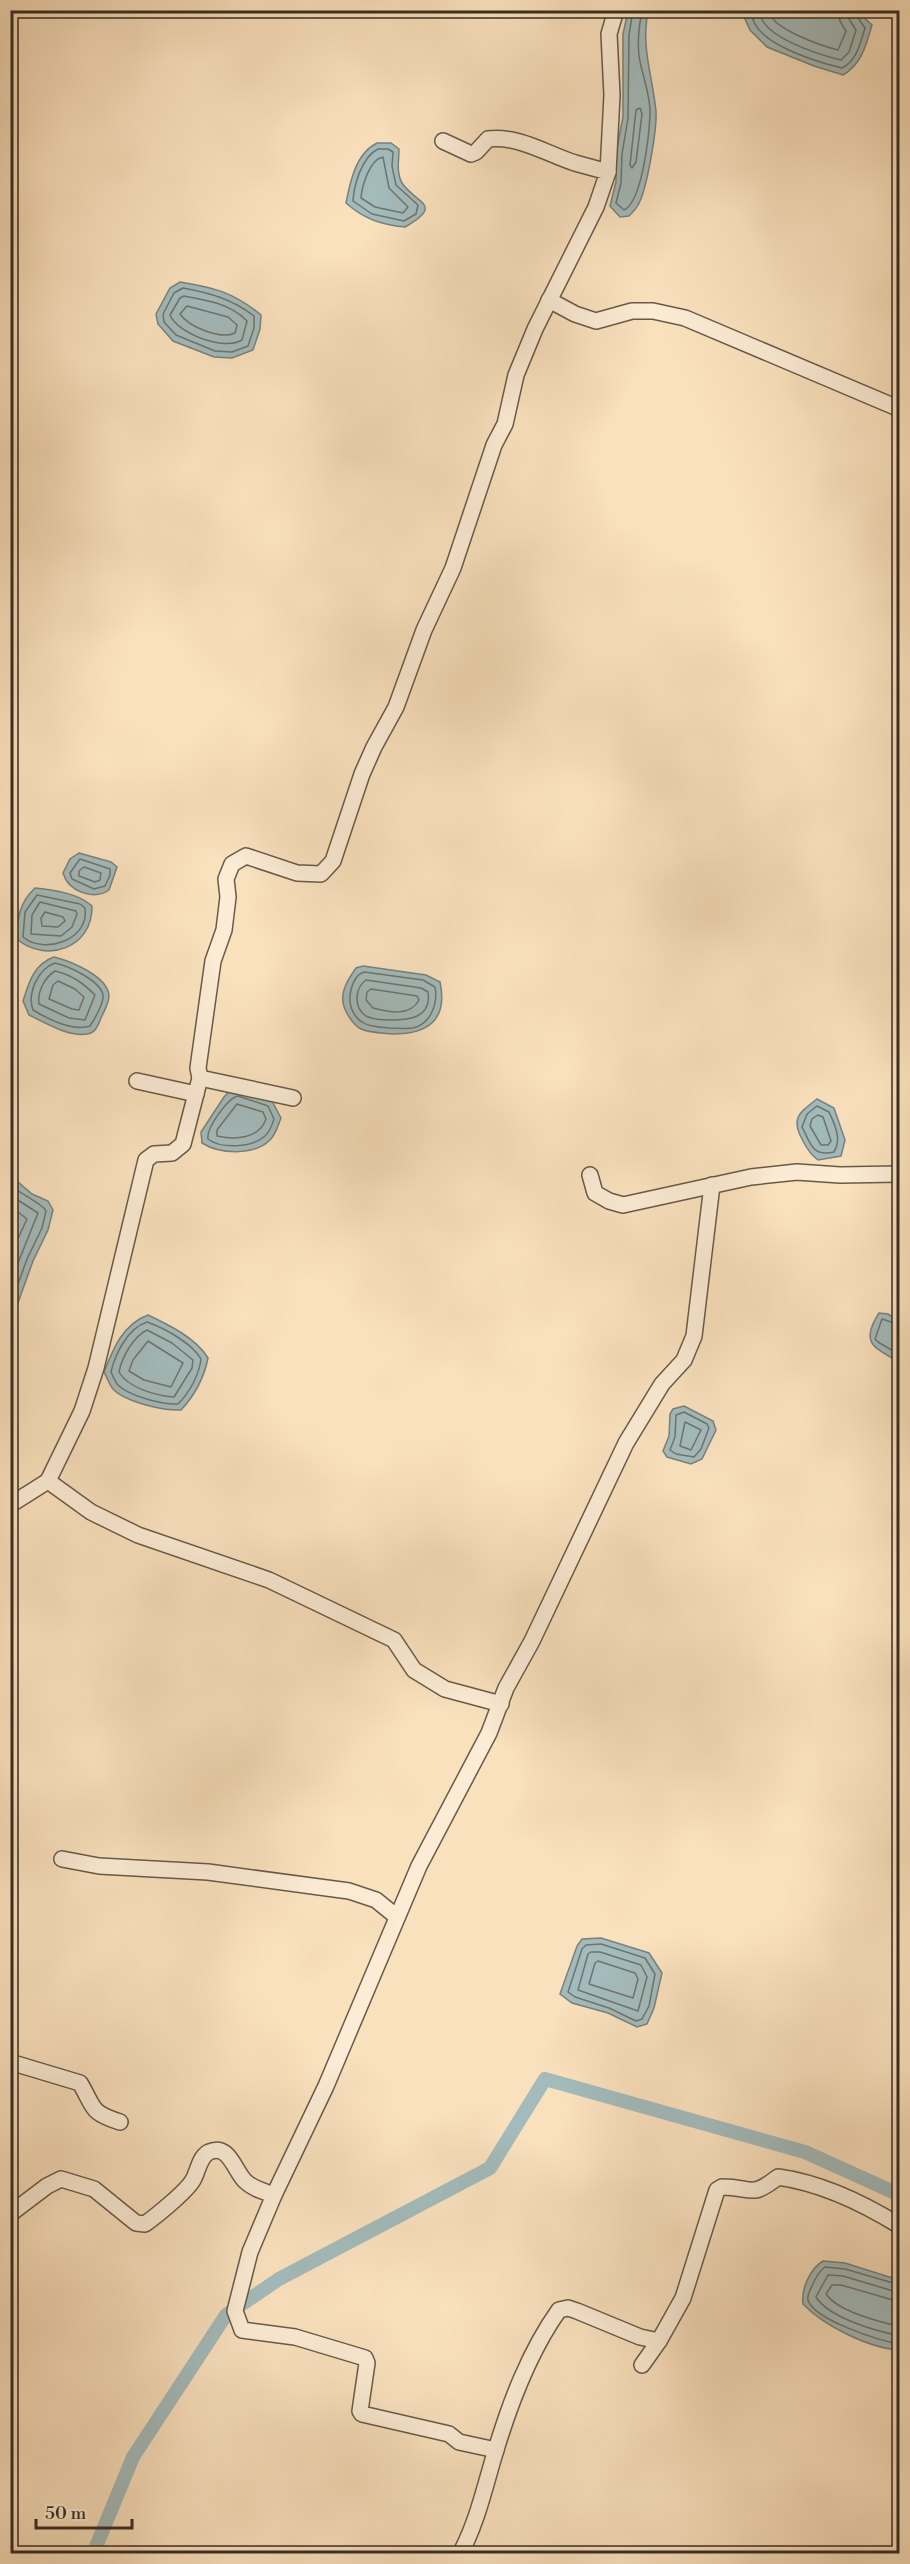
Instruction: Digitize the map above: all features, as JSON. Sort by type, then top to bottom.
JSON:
[{"type":"street","points":[[10,1505],[48,1481],[82,1411],[96,1368],[146,1160],[154,1154],[172,1153],[183,1144],[200,1078],[198,1068],[213,961],[224,930],[228,897],[226,879],[232,864],[246,856],[297,873],[321,874],[333,861],[362,774],[396,707],[424,630],[453,568],[494,445],[505,424],[516,375],[549,300],[596,207],[608,172],[612,95],[609,34],[616,10]]},
{"type":"street","points":[[443,141],[471,154],[476,152],[488,139],[498,137],[534,146],[575,163],[608,172]]},
{"type":"street","points":[[549,300],[596,321],[632,311],[653,311],[686,318],[900,409]]},
{"type":"street","points":[[200,1078],[293,1098]]},
{"type":"street","points":[[137,1081],[196,1094]]},
{"type":"street","points":[[590,1175],[595,1193],[609,1201],[623,1204],[751,1177],[797,1172],[840,1175],[900,1174]]},
{"type":"street","points":[[496,2450],[459,2442],[449,2434],[362,2414],[360,2411],[368,2363],[365,2358],[295,2337],[242,2330],[236,2311],[243,2276],[274,2195],[326,2086],[419,1866],[489,1733],[506,1688],[532,1641],[626,1443],[663,1384],[684,1360],[694,1336],[712,1185]]},
{"type":"street","points":[[48,1481],[91,1512],[138,1535],[268,1580],[394,1640],[414,1670],[445,1689],[501,1704]]},
{"type":"street","points":[[62,1859],[99,1866],[208,1872],[349,1891],[376,1900],[398,1917]]},
{"type":"street","points":[[10,2062],[80,2083],[91,2106],[100,2115],[120,2122]]},
{"type":"street","points":[[10,2214],[46,2186],[62,2180],[94,2189],[136,2223],[145,2224],[193,2181],[205,2155],[211,2151],[228,2156],[243,2179],[253,2187],[274,2195]]},
{"type":"street","points":[[642,2365],[659,2341],[683,2298],[717,2190],[722,2187],[754,2191],[762,2190],[778,2177],[799,2180],[878,2213],[900,2226]]},
{"type":"street","points":[[460,2553],[483,2497],[496,2450],[519,2385],[544,2331],[559,2310],[568,2308],[640,2337],[659,2341]]},
{"type":"water","points":[[628,11],[648,11],[646,49],[656,120],[645,187],[636,208],[629,216],[620,217],[610,206],[616,182],[616,153],[623,117],[623,34]]},
{"type":"water","points":[[747,11],[857,11],[872,25],[859,60],[843,75],[767,47],[750,30],[744,17]]},
{"type":"water","points":[[377,143],[391,143],[399,149],[400,179],[408,190],[424,204],[423,213],[405,227],[374,220],[346,203],[352,177],[359,161]]},
{"type":"water","points":[[180,282],[223,292],[261,315],[260,329],[253,350],[232,358],[214,357],[173,341],[158,324],[156,314],[170,288]]},
{"type":"water","points":[[79,853],[111,862],[117,867],[109,890],[96,895],[82,892],[70,885],[63,873],[70,859]]},
{"type":"water","points":[[35,888],[73,895],[92,906],[90,921],[85,932],[66,948],[54,951],[41,950],[17,939],[20,912],[25,899]]},
{"type":"water","points":[[54,957],[87,970],[107,989],[109,996],[107,1004],[93,1032],[72,1033],[29,1015],[23,1001],[30,981],[42,964]]},
{"type":"water","points":[[363,966],[426,975],[440,982],[441,1006],[433,1022],[416,1031],[393,1034],[372,1032],[358,1027],[347,1013],[343,998],[344,989],[356,968]]},
{"type":"water","points":[[240,1089],[272,1101],[281,1118],[272,1138],[255,1149],[236,1152],[209,1147],[202,1143],[201,1132],[224,1097],[229,1092]]},
{"type":"water","points":[[817,1099],[834,1108],[845,1140],[841,1156],[818,1160],[808,1149],[799,1133],[798,1117]]},
{"type":"water","points":[[11,1176],[32,1194],[48,1201],[53,1210],[48,1230],[33,1261],[11,1322]]},
{"type":"water","points":[[879,1313],[888,1314],[899,1321],[899,1362],[872,1343],[870,1331]]},
{"type":"water","points":[[148,1315],[189,1338],[208,1358],[198,1386],[181,1410],[155,1407],[126,1398],[113,1389],[104,1372],[115,1346],[125,1331],[139,1319]]},
{"type":"water","points":[[684,1406],[713,1421],[716,1430],[702,1459],[691,1464],[667,1457],[663,1451],[669,1436],[670,1414],[673,1409]]},
{"type":"water","points":[[601,1938],[649,1953],[662,1973],[654,2008],[647,2024],[637,2027],[608,2013],[572,2003],[560,1994],[577,1946],[582,1939]]},
{"type":"water","points":[[823,2261],[845,2263],[899,2280],[899,2350],[874,2345],[835,2328],[803,2304],[803,2292],[807,2280]]},
{"type":"waterway","points":[[93,2554],[133,2457],[226,2315],[279,2279],[490,2168],[545,2079],[805,2152],[900,2195]]}]
